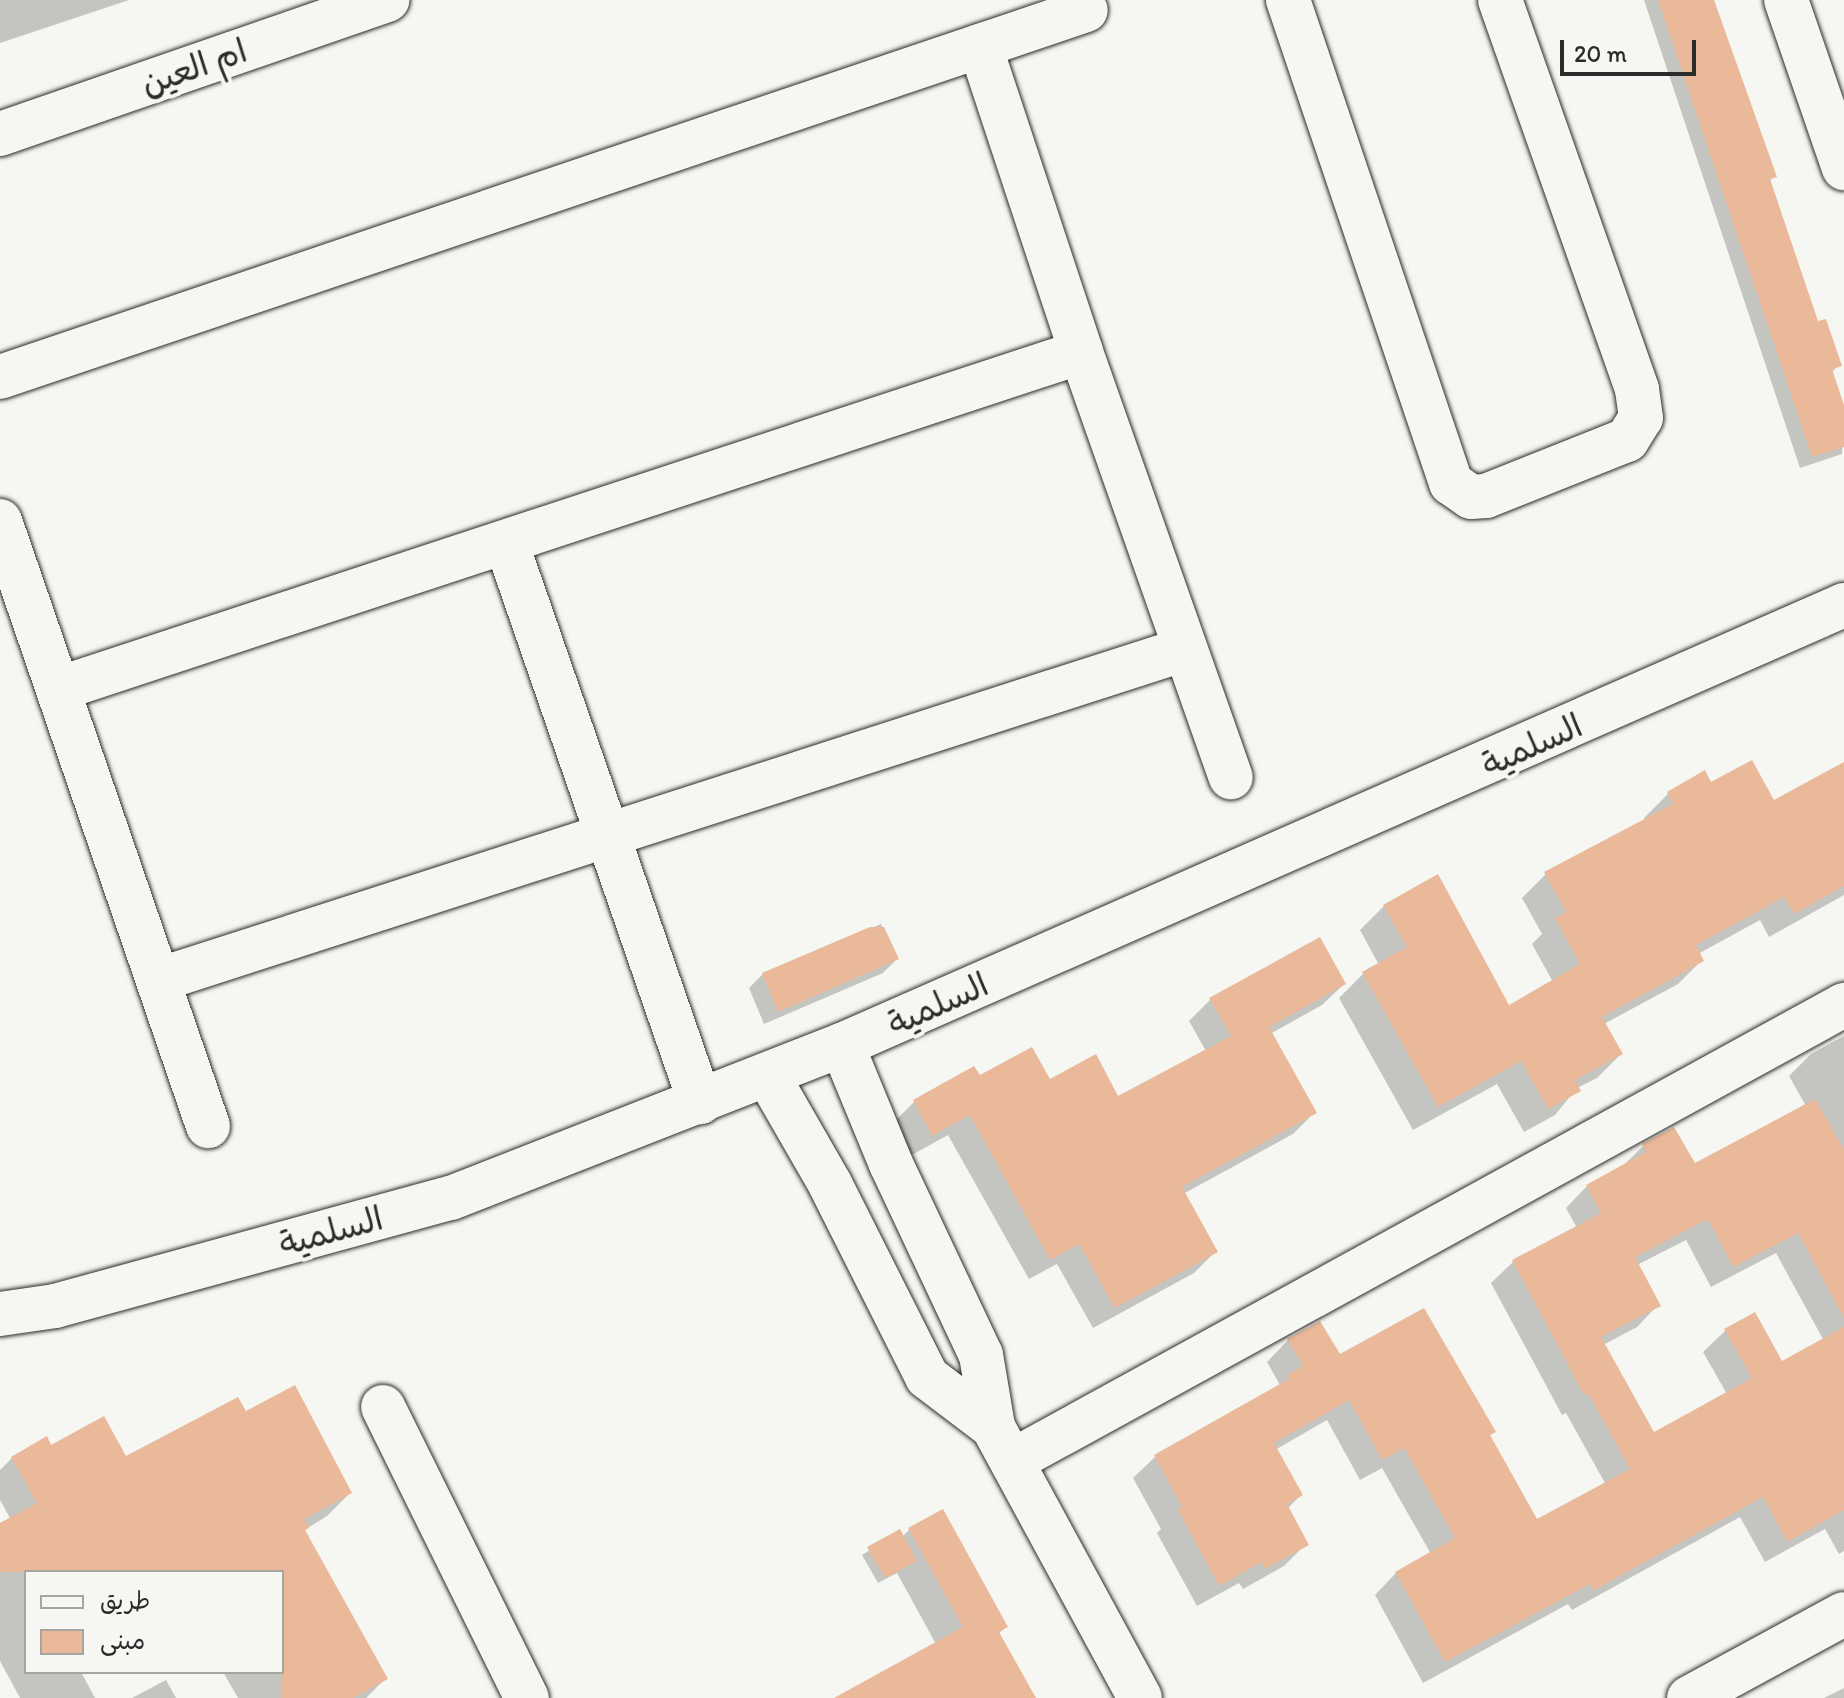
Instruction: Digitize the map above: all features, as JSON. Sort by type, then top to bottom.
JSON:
[{"type":"street","name":"ام العين","points":[[0,134],[388,0]]},
{"type":"street","points":[[1288,0],[1451,483],[1471,497],[1486,496],[1627,440],[1641,418],[1637,389],[1500,0]]},
{"type":"street","points":[[1786,0],[1844,168]]},
{"type":"street","points":[[0,377],[1086,10]]},
{"type":"street","points":[[980,46],[1081,352],[1231,777]]},
{"type":"street","points":[[58,689],[1081,352]]},
{"type":"street","points":[[0,521],[208,1126]]},
{"type":"street","points":[[506,542],[700,1102]]},
{"type":"street","name":"السلمية","points":[[0,1314],[55,1306],[451,1198],[842,1045],[1844,605]]},
{"type":"street","points":[[158,980],[1185,649]]},
{"type":"street","points":[[1002,1444],[1844,1005]]},
{"type":"street","points":[[842,1045],[891,1164],[981,1355],[1002,1444],[1140,1698]]},
{"type":"street","points":[[768,1076],[830,1184],[927,1377],[1002,1444]]},
{"type":"street","points":[[383,1407],[527,1698]]},
{"type":"street","points":[[1689,1698],[1844,1614]]},
{"type":"building","points":[[1658,0],[1714,0],[1777,177],[1770,179],[1818,321],[1826,319],[1842,366],[1832,369],[1844,405],[1844,447],[1812,457]]},
{"type":"building","points":[[1752,760],[1774,800],[1844,762],[1844,886],[1794,914],[1784,897],[1696,945],[1704,961],[1602,1017],[1623,1054],[1575,1080],[1581,1091],[1548,1109],[1521,1061],[1438,1107],[1362,972],[1407,947],[1383,905],[1438,874],[1509,1005],[1580,964],[1555,918],[1566,912],[1544,872],[1673,804],[1667,792],[1705,770],[1711,782]]},
{"type":"building","points":[[870,927],[884,927],[899,959],[778,1012],[762,973]]},
{"type":"building","points":[[1320,937],[1346,984],[1269,1027],[1317,1113],[1182,1187],[1218,1252],[1115,1308],[1079,1244],[1050,1260],[970,1115],[932,1136],[913,1100],[974,1066],[980,1075],[1032,1047],[1050,1079],[1096,1054],[1118,1096],[1231,1036],[1209,998]]},
{"type":"building","points":[[1815,1099],[1844,1150],[1844,1318],[1798,1233],[1733,1267],[1708,1219],[1635,1257],[1661,1306],[1601,1337],[1654,1432],[1752,1378],[1724,1329],[1755,1312],[1782,1361],[1844,1327],[1844,1510],[1787,1542],[1763,1497],[1594,1590],[1590,1584],[1445,1662],[1395,1572],[1455,1538],[1404,1448],[1382,1460],[1349,1400],[1274,1443],[1303,1495],[1287,1504],[1309,1545],[1265,1569],[1261,1562],[1219,1586],[1178,1510],[1182,1507],[1154,1455],[1289,1379],[1287,1375],[1303,1366],[1287,1339],[1320,1321],[1340,1354],[1424,1308],[1496,1432],[1490,1435],[1537,1519],[1630,1469],[1588,1393],[1584,1395],[1512,1260],[1601,1213],[1586,1185],[1646,1152],[1642,1144],[1674,1127],[1695,1163]]},
{"type":"building","points":[[295,1385],[352,1493],[304,1519],[309,1528],[305,1530],[388,1679],[353,1698],[282,1698],[284,1570],[0,1572],[0,1523],[37,1503],[11,1457],[47,1436],[51,1445],[104,1416],[126,1456],[238,1397],[246,1411]]},
{"type":"building","points":[[943,1509],[1008,1627],[999,1632],[1036,1698],[834,1698],[963,1627],[908,1528]]},
{"type":"building","points":[[900,1529],[917,1561],[885,1578],[867,1547]]}]
